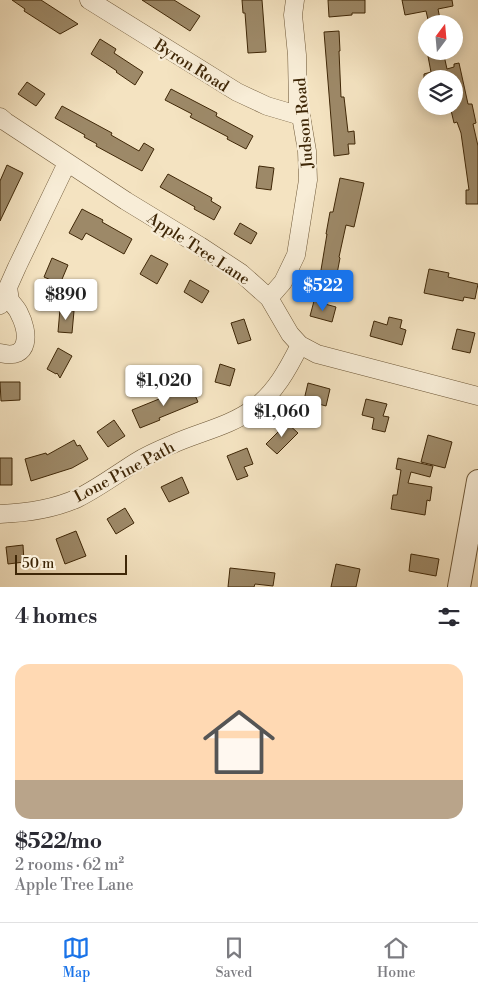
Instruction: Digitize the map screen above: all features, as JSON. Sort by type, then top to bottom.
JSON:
[{"type":"street","name":"Byron Road","points":[[89,0],[236,92],[267,106],[301,116]]},
{"type":"street","name":"Judson Road","points":[[269,298],[283,282],[296,255],[308,180],[307,151],[298,107],[295,0]]},
{"type":"street","name":"Apple Tree Lane","points":[[0,116],[67,163],[241,273],[269,298],[290,334],[300,345],[317,354],[478,396]]},
{"type":"street","points":[[0,305],[67,163]]},
{"type":"street","points":[[0,353],[12,354],[20,352],[26,341],[25,326],[19,311],[10,300],[8,288]]},
{"type":"street","name":"Lone Pine Path","points":[[0,514],[24,513],[51,507],[76,498],[112,478],[137,461],[231,421],[253,408],[270,393],[283,377],[300,345]]},
{"type":"street","points":[[459,587],[478,481]]},
{"type":"building","points":[[12,0],[41,0],[78,24],[60,34],[24,11],[25,9]]},
{"type":"building","points":[[142,0],[174,0],[200,16],[190,31]]},
{"type":"building","points":[[242,0],[262,0],[266,52],[248,53],[245,13],[243,13]]},
{"type":"building","points":[[328,0],[365,0],[365,13],[329,17]]},
{"type":"building","points":[[402,0],[452,0],[453,6],[438,9],[439,15],[427,15],[426,11],[405,15]]},
{"type":"building","points":[[339,31],[341,97],[344,97],[348,132],[354,131],[355,144],[348,144],[349,154],[334,156],[324,32]]},
{"type":"building","points":[[100,39],[116,49],[114,53],[143,72],[135,85],[91,54]]},
{"type":"building","points":[[429,60],[445,60],[447,69],[459,63],[461,70],[431,70]]},
{"type":"building","points":[[463,81],[468,104],[472,104],[476,123],[473,124],[478,146],[478,204],[466,204],[466,190],[469,190],[461,133],[457,122],[454,123],[452,115],[463,115]]},
{"type":"building","points":[[27,82],[45,94],[36,106],[18,94]]},
{"type":"building","points":[[171,89],[217,113],[216,116],[253,136],[246,149],[190,117],[192,114],[165,100]]},
{"type":"building","points":[[62,106],[112,133],[111,135],[139,151],[144,143],[154,149],[142,171],[96,146],[97,144],[84,137],[85,135],[55,118]]},
{"type":"building","points":[[7,165],[23,173],[0,221],[0,181]]},
{"type":"building","points":[[259,166],[274,168],[271,190],[256,188]]},
{"type":"building","points":[[168,174],[212,198],[211,201],[221,207],[214,220],[160,187]]},
{"type":"building","points":[[340,178],[364,183],[354,227],[346,225],[336,279],[320,276],[330,212],[333,212]]},
{"type":"building","points":[[82,209],[132,239],[124,254],[86,233],[82,240],[69,233]]},
{"type":"building","points":[[240,223],[257,233],[251,244],[234,234]]},
{"type":"building","points":[[151,255],[168,264],[157,284],[140,274]]},
{"type":"building","points":[[52,258],[68,265],[60,284],[44,277]]},
{"type":"building","points":[[429,269],[449,273],[448,277],[478,284],[475,299],[464,297],[463,301],[424,293]]},
{"type":"building","points":[[190,280],[209,291],[202,303],[184,292]]},
{"type":"building","points":[[314,301],[336,307],[332,322],[310,316]]},
{"type":"building","points":[[60,309],[74,311],[72,333],[58,332]]},
{"type":"building","points":[[389,317],[402,320],[400,328],[406,330],[402,345],[370,336],[374,321],[387,325]]},
{"type":"building","points":[[244,319],[251,340],[238,344],[231,323]]},
{"type":"building","points":[[457,329],[475,333],[470,353],[452,349]]},
{"type":"building","points":[[58,348],[72,356],[60,378],[57,373],[47,369]]},
{"type":"building","points":[[220,364],[235,369],[230,386],[215,382]]},
{"type":"building","points":[[0,382],[20,382],[20,400],[1,401]]},
{"type":"building","points":[[308,383],[330,389],[326,406],[304,400]]},
{"type":"building","points":[[191,386],[198,402],[140,428],[132,410]]},
{"type":"building","points":[[366,399],[387,404],[383,416],[389,417],[385,432],[372,429],[374,418],[362,415]]},
{"type":"building","points":[[114,420],[125,436],[108,447],[97,432]]},
{"type":"building","points":[[287,423],[298,433],[277,454],[266,444]]},
{"type":"building","points":[[428,435],[452,442],[445,468],[421,462]]},
{"type":"building","points":[[74,440],[77,446],[80,445],[88,459],[72,468],[31,481],[25,459],[46,453],[47,455]]},
{"type":"building","points":[[247,448],[253,464],[244,467],[248,476],[237,480],[227,456]]},
{"type":"building","points":[[0,458],[12,458],[12,485],[0,485]]},
{"type":"building","points":[[398,458],[433,466],[430,477],[411,472],[408,483],[432,487],[430,501],[427,500],[425,515],[391,509],[393,495],[397,495],[401,470],[396,469]]},
{"type":"building","points":[[182,477],[189,493],[169,502],[161,487]]},
{"type":"building","points":[[125,508],[134,523],[116,534],[107,519]]},
{"type":"building","points":[[76,531],[86,556],[65,564],[56,539]]},
{"type":"building","points":[[23,545],[24,562],[8,564],[6,547]]},
{"type":"building","points":[[411,554],[439,559],[436,576],[409,571]]},
{"type":"building","points":[[336,564],[360,569],[356,587],[331,587]]},
{"type":"building","points":[[230,568],[275,573],[273,586],[255,584],[254,587],[228,587]]}]
